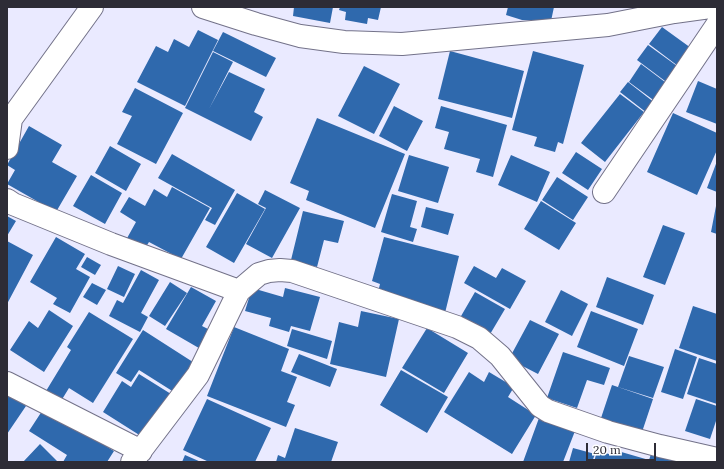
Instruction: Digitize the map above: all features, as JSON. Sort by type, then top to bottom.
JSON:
[{"type":"street","points":[[7,148],[9,118],[92,7]]},
{"type":"street","points":[[203,7],[300,36],[344,42],[402,44],[608,25],[674,12],[710,7]]},
{"type":"street","points":[[604,192],[717,25]]},
{"type":"street","points":[[7,200],[13,204],[111,244],[239,291]]},
{"type":"street","points":[[7,383],[137,456],[198,375],[239,291],[259,274],[275,270],[292,271],[457,327],[479,338],[500,356],[540,406],[548,411],[608,432],[717,459]]},
{"type":"building","points":[[294,7],[333,7],[330,23],[293,16]]},
{"type":"building","points":[[340,7],[381,7],[378,20],[368,18],[367,24],[345,20],[346,12],[339,10]]},
{"type":"building","points":[[508,7],[554,7],[551,21],[522,20],[506,15]]},
{"type":"building","points":[[662,27],[691,48],[678,66],[649,44]]},
{"type":"building","points":[[198,30],[218,40],[185,106],[137,82],[156,46],[168,52],[174,39],[189,47]]},
{"type":"building","points":[[223,32],[276,58],[266,77],[213,51]]},
{"type":"building","points":[[648,45],[677,66],[665,81],[637,60]]},
{"type":"building","points":[[450,51],[524,71],[512,118],[438,99]]},
{"type":"building","points":[[533,51],[584,65],[563,144],[558,142],[555,152],[534,146],[537,137],[512,130]]},
{"type":"building","points":[[213,52],[233,62],[209,109],[229,72],[265,89],[254,112],[263,117],[251,141],[185,108]]},
{"type":"building","points":[[641,64],[669,85],[656,102],[629,82]]},
{"type":"building","points":[[364,66],[400,84],[374,134],[338,116]]},
{"type":"building","points":[[698,81],[717,89],[717,124],[686,112]]},
{"type":"building","points":[[628,82],[655,103],[647,113],[620,92]]},
{"type":"building","points":[[135,88],[183,113],[156,164],[117,144],[132,116],[122,112]]},
{"type":"building","points":[[620,94],[644,112],[605,162],[581,143]]},
{"type":"building","points":[[394,106],[423,121],[407,151],[379,136]]},
{"type":"building","points":[[441,106],[507,125],[493,177],[476,172],[480,159],[444,149],[449,132],[435,128]]},
{"type":"building","points":[[673,113],[717,133],[717,150],[697,195],[647,172]]},
{"type":"building","points":[[317,118],[405,154],[375,228],[306,200],[309,191],[290,183]]},
{"type":"building","points":[[29,126],[62,145],[52,162],[77,176],[56,212],[7,184],[15,170],[7,165]]},
{"type":"building","points":[[110,146],[141,164],[126,191],[95,173]]},
{"type":"building","points":[[576,152],[602,169],[588,190],[562,173]]},
{"type":"building","points":[[172,154],[235,190],[215,225],[205,220],[212,208],[158,178]]},
{"type":"building","points":[[409,155],[449,167],[438,203],[398,191]]},
{"type":"building","points":[[511,155],[550,172],[537,202],[498,185]]},
{"type":"building","points":[[717,161],[717,192],[707,188]]},
{"type":"building","points":[[91,175],[122,193],[105,224],[73,206]]},
{"type":"building","points":[[557,177],[588,197],[573,220],[542,200]]},
{"type":"building","points":[[172,187],[210,208],[181,259],[149,242],[144,250],[126,240],[136,222],[120,212],[129,197],[145,206],[154,189],[167,197]]},
{"type":"building","points":[[265,190],[300,208],[272,258],[246,244],[266,208],[258,204]]},
{"type":"building","points":[[237,193],[265,209],[234,263],[206,247]]},
{"type":"building","points":[[392,194],[417,201],[410,227],[417,229],[413,242],[381,232]]},
{"type":"building","points":[[541,201],[576,223],[559,250],[524,229]]},
{"type":"building","points":[[717,206],[717,234],[711,232]]},
{"type":"building","points":[[426,207],[454,214],[448,235],[421,227]]},
{"type":"building","points":[[303,211],[344,221],[338,243],[324,240],[317,267],[291,260]]},
{"type":"building","points":[[7,216],[16,221],[7,236]]},
{"type":"building","points":[[663,225],[685,233],[665,285],[643,277]]},
{"type":"building","points":[[56,237],[85,254],[76,269],[90,277],[70,313],[53,304],[57,298],[30,282]]},
{"type":"building","points":[[384,237],[459,256],[445,313],[377,296],[380,284],[372,281]]},
{"type":"building","points":[[7,241],[33,255],[7,304]]},
{"type":"building","points":[[87,257],[101,265],[95,275],[81,267]]},
{"type":"building","points":[[118,266],[135,274],[124,297],[107,289]]},
{"type":"building","points":[[474,266],[496,278],[502,268],[526,281],[510,309],[464,283]]},
{"type":"building","points":[[141,270],[159,280],[141,313],[148,317],[140,332],[109,316],[117,300],[123,303]]},
{"type":"building","points":[[607,277],[654,295],[643,325],[596,307]]},
{"type":"building","points":[[170,282],[187,293],[165,326],[149,316]]},
{"type":"building","points":[[92,283],[106,290],[97,305],[83,297]]},
{"type":"building","points":[[191,287],[216,301],[202,326],[214,332],[204,351],[166,329]]},
{"type":"building","points":[[252,288],[283,297],[285,288],[320,297],[310,331],[291,326],[289,332],[269,326],[271,318],[245,311]]},
{"type":"building","points":[[561,290],[588,304],[572,336],[545,322]]},
{"type":"building","points":[[475,292],[505,309],[486,341],[457,323]]},
{"type":"building","points":[[693,306],[717,314],[717,361],[679,348]]},
{"type":"building","points":[[49,310],[73,326],[44,372],[10,350],[29,321],[38,328]]},
{"type":"building","points":[[361,311],[399,319],[386,377],[330,364],[339,322],[358,327]]},
{"type":"building","points":[[591,311],[638,329],[624,366],[577,347]]},
{"type":"building","points":[[89,312],[133,339],[93,403],[69,388],[61,401],[46,391],[71,350],[67,347]]},
{"type":"building","points":[[530,320],[559,334],[538,374],[509,359]]},
{"type":"building","points":[[234,327],[289,349],[281,371],[297,377],[287,402],[295,405],[286,427],[207,396]]},
{"type":"building","points":[[427,328],[468,353],[444,393],[402,368]]},
{"type":"building","points":[[292,329],[332,341],[327,359],[287,346]]},
{"type":"building","points":[[143,330],[196,364],[177,394],[139,370],[131,382],[116,373]]},
{"type":"building","points":[[675,349],[697,357],[683,399],[661,392]]},
{"type":"building","points":[[563,352],[610,368],[604,385],[587,380],[577,408],[547,398]]},
{"type":"building","points":[[299,354],[337,369],[330,387],[291,372]]},
{"type":"building","points":[[629,356],[664,367],[653,398],[618,387]]},
{"type":"building","points":[[699,358],[717,364],[717,404],[687,394]]},
{"type":"building","points":[[401,370],[448,397],[427,433],[380,405]]},
{"type":"building","points":[[469,372],[484,382],[489,372],[514,387],[508,397],[536,415],[512,454],[444,412]]},
{"type":"building","points":[[139,374],[171,394],[144,438],[103,412],[122,381],[131,387]]},
{"type":"building","points":[[612,385],[653,399],[640,438],[599,424]]},
{"type":"building","points":[[7,393],[26,406],[7,434]]},
{"type":"building","points":[[207,399],[271,428],[255,462],[209,462],[183,450]]},
{"type":"building","points":[[696,399],[717,406],[717,418],[710,439],[685,431]]},
{"type":"building","points":[[44,408],[114,451],[107,462],[63,462],[67,455],[29,431]]},
{"type":"building","points":[[539,418],[575,431],[563,462],[523,462]]},
{"type":"building","points":[[295,428],[338,442],[331,462],[276,462],[278,455],[285,458]]},
{"type":"building","points":[[40,444],[58,462],[23,462]]},
{"type":"building","points":[[573,448],[595,454],[592,462],[569,462]]},
{"type":"building","points":[[653,448],[684,462],[594,462],[597,451],[609,454],[611,449],[649,460]]},
{"type":"building","points":[[185,455],[201,462],[182,462]]}]
